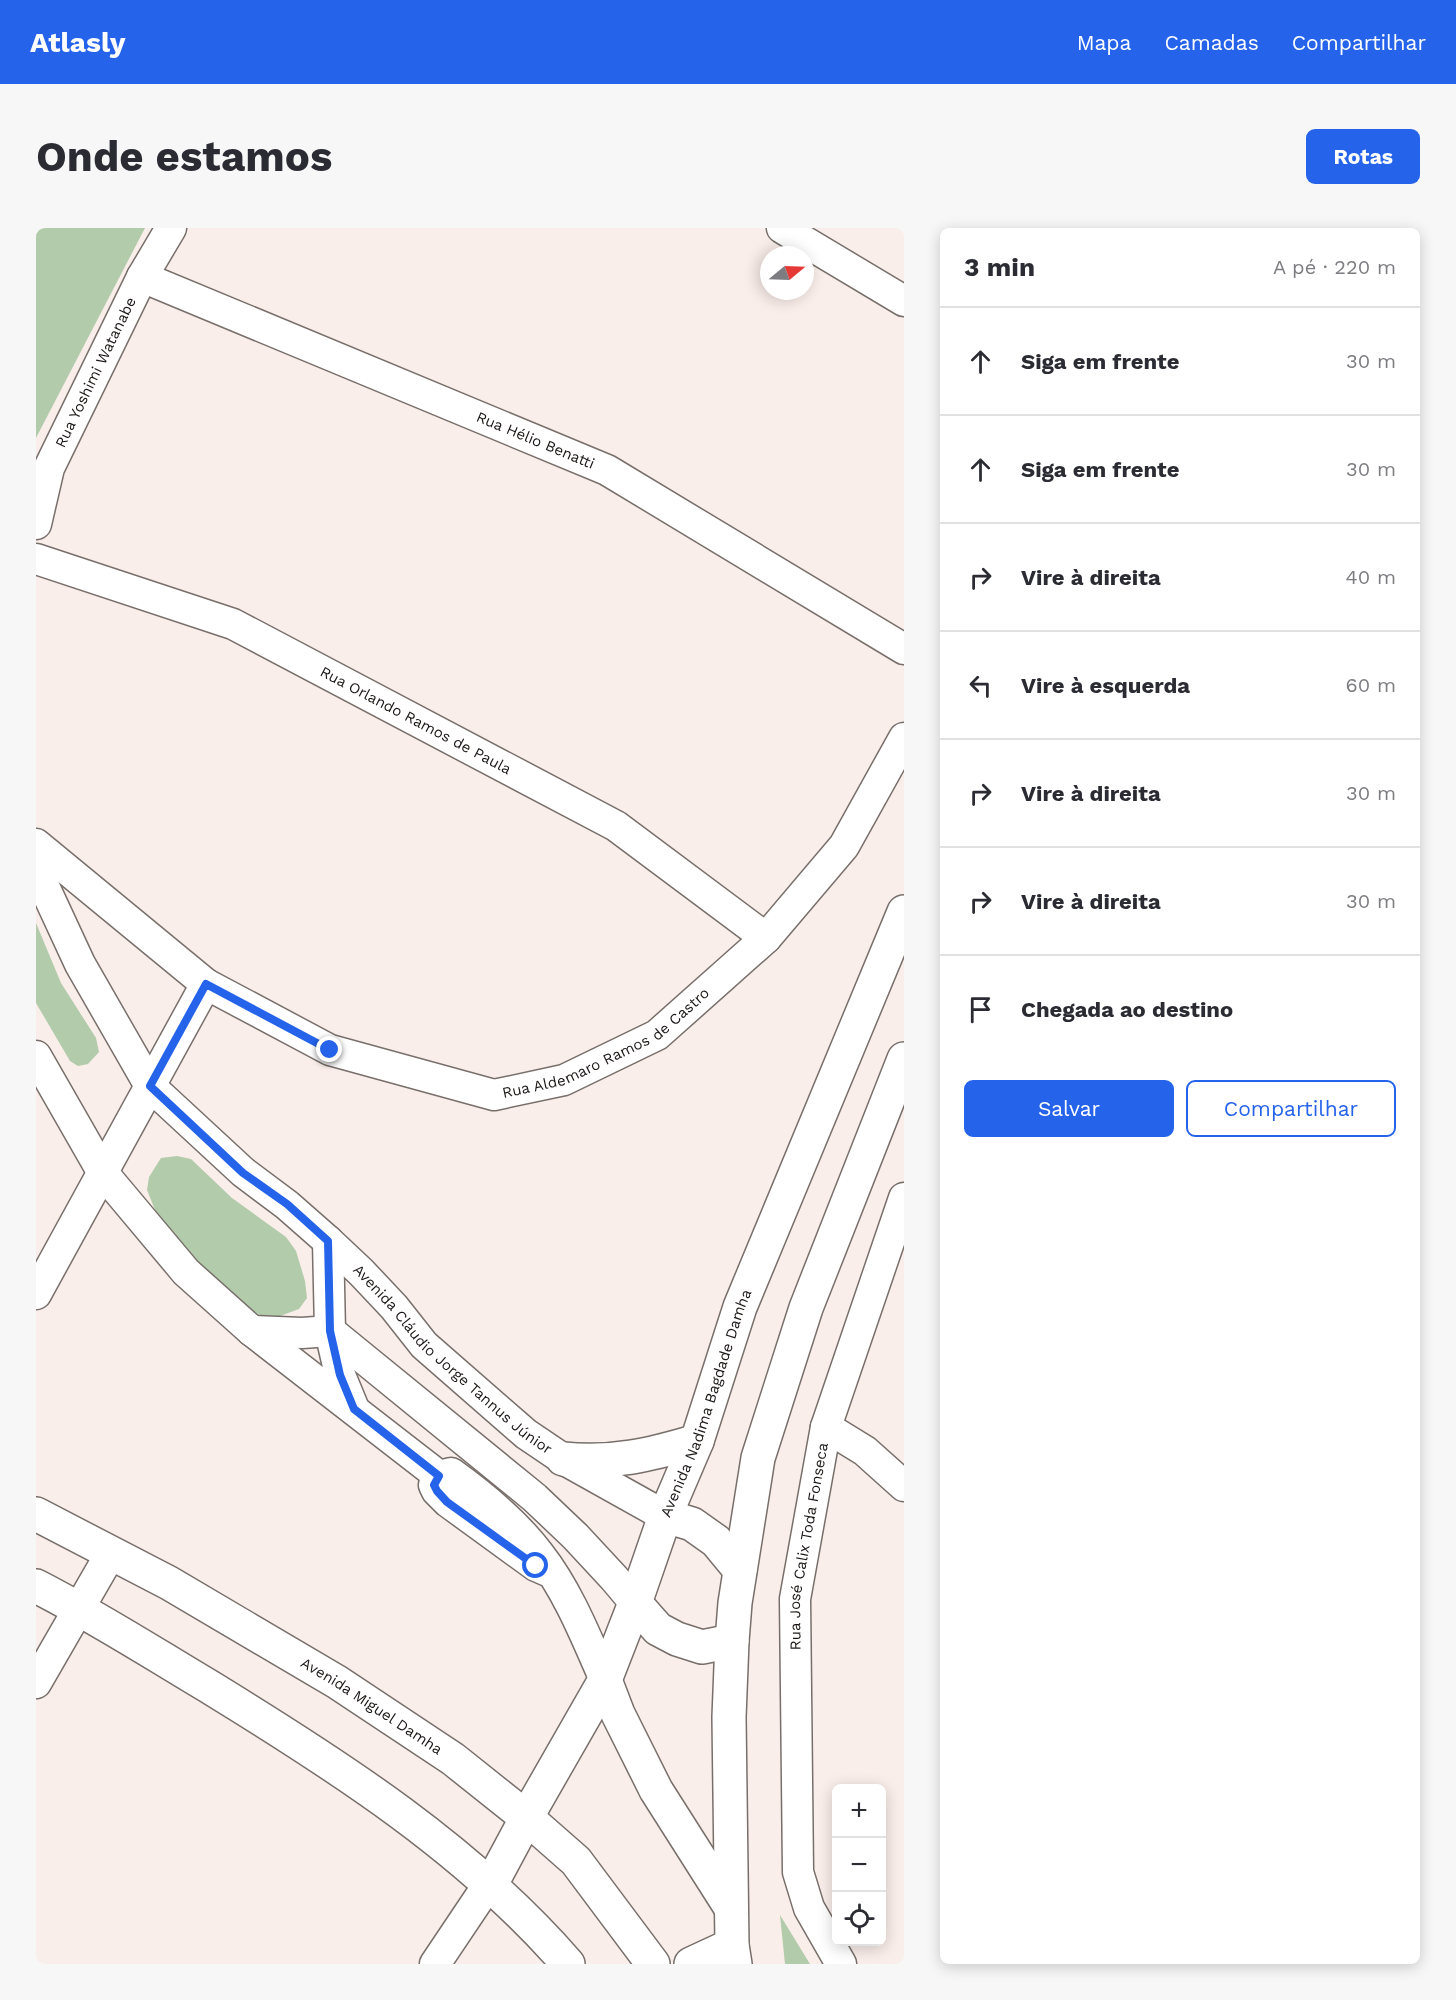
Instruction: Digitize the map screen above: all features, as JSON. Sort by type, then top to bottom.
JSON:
[{"type":"street","name":"Rua Yoshimi Watanabe","points":[[36,524],[49,468],[142,277],[171,228]]},
{"type":"street","points":[[782,228],[904,301]]},
{"type":"street","name":"Rua Hélio Benatti","points":[[142,277],[607,470],[904,650]]},
{"type":"street","name":"Rua Orlando Ramos de Paula","points":[[36,560],[233,624],[616,826],[766,938]]},
{"type":"street","name":"Rua Aldemaro Ramos de Castro","points":[[36,843],[206,984],[330,1050],[494,1095],[564,1080],[657,1035],[766,938],[844,846],[904,738]]},
{"type":"street","name":"Avenida Cláudio Jorge Tannus Júnior","points":[[36,869],[80,964],[150,1086],[243,1173],[287,1204],[328,1241],[374,1286],[424,1345],[526,1434],[563,1458],[665,1516]]},
{"type":"street","name":"Avenida Nadima Bagdade Damha","points":[[488,1885],[496,1875],[605,1680],[665,1516],[697,1441],[740,1307],[904,912]]},
{"type":"street","points":[[36,1294],[206,984]]},
{"type":"street","points":[[36,1056],[103,1173],[186,1272],[252,1331],[439,1476],[434,1485],[447,1502],[536,1566],[552,1573],[567,1597],[618,1714],[656,1790],[731,1908]]},
{"type":"street","points":[[691,1964],[734,1954],[731,1908],[729,1717],[732,1641],[740,1570],[758,1458],[806,1308],[904,1059]]},
{"type":"street","name":"Rua José Calix Toda Fonseca","points":[[841,1964],[809,1908],[798,1872],[795,1599],[826,1427],[904,1198]]},
{"type":"street","points":[[328,1241],[330,1331],[340,1375],[354,1409]]},
{"type":"street","points":[[252,1331],[302,1333],[330,1331],[535,1498],[575,1536],[658,1629],[677,1639],[702,1647],[732,1641]]},
{"type":"street","points":[[826,1427],[865,1450],[904,1486]]},
{"type":"street","points":[[535,1498],[563,1458],[590,1461],[621,1459],[653,1454],[697,1441]]},
{"type":"street","name":"Avenida Miguel Damha","points":[[36,1514],[169,1583],[337,1682],[453,1759],[527,1818],[576,1861],[653,1964]]},
{"type":"street","points":[[665,1516],[692,1524],[717,1541],[740,1570]]},
{"type":"street","points":[[36,1683],[111,1553]]},
{"type":"street","points":[[36,1586],[80,1608],[311,1750],[468,1864],[544,1937],[568,1964]]},
{"type":"street","points":[[435,1964],[488,1885]]},
{"type":"green space","points":[[36,228],[145,228],[36,438]]},
{"type":"green space","points":[[36,923],[61,983],[96,1038],[99,1052],[88,1064],[78,1066],[70,1061],[36,1003]]},
{"type":"green space","points":[[177,1156],[191,1159],[232,1198],[286,1237],[296,1251],[305,1281],[307,1298],[299,1309],[280,1316],[260,1315],[235,1301],[159,1220],[147,1190],[149,1177],[161,1158]]},
{"type":"green space","points":[[780,1915],[810,1964],[785,1964]]},
{"type":"route","points":[[330,1050],[206,984],[150,1086],[243,1173],[287,1204],[328,1241],[330,1331],[340,1375],[354,1409],[439,1476],[434,1485],[447,1502],[536,1566]]}]
